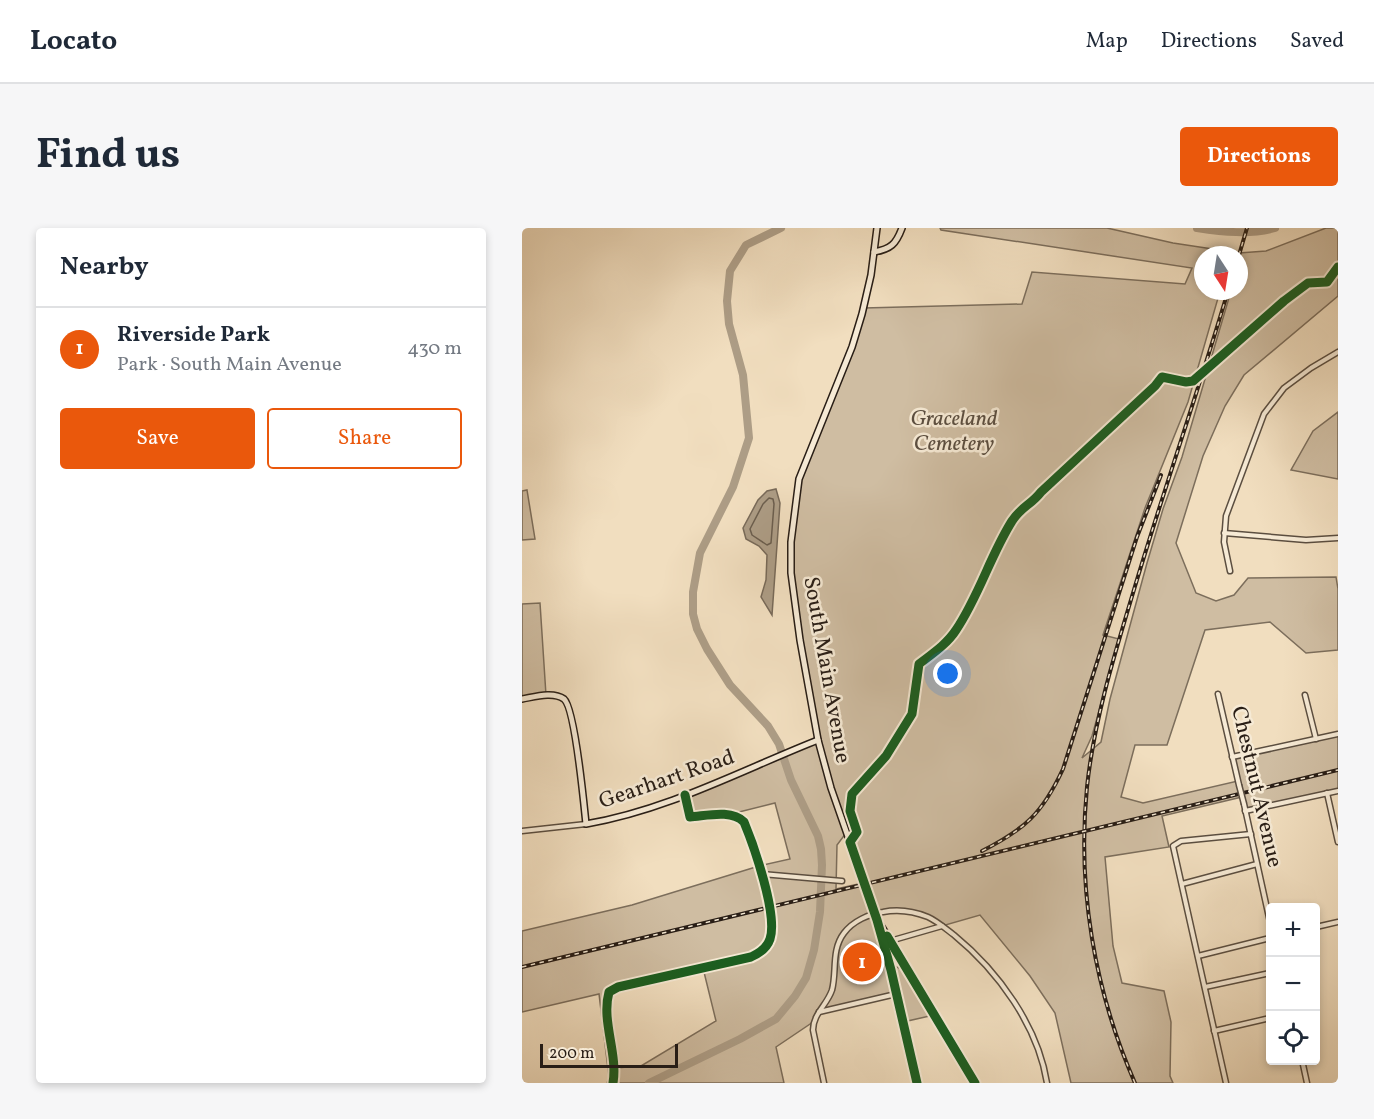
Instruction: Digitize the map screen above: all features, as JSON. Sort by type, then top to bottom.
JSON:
[{"type":"main road","name":"South Main Avenue","points":[[877,228],[862,314],[852,347],[799,479],[791,542],[791,573],[818,740],[831,788],[874,913],[887,942],[917,1083]]},
{"type":"main road","points":[[874,252],[891,248],[897,242],[902,228]]},
{"type":"main road","points":[[522,699],[557,696],[567,703],[573,723],[586,824]]},
{"type":"main road","name":"Gearhart Road","points":[[586,824],[635,814],[818,740]]},
{"type":"main road","points":[[887,942],[975,1083]]},
{"type":"street","points":[[1230,571],[1224,542],[1226,516],[1264,414],[1284,388],[1338,352]]},
{"type":"street","points":[[1224,533],[1306,540],[1338,538]]},
{"type":"street","name":"Chestnut Avenue","points":[[1218,694],[1266,904]]},
{"type":"street","points":[[1305,695],[1316,739]]},
{"type":"street","points":[[1232,757],[1338,734]]},
{"type":"street","points":[[1245,811],[1338,791]]},
{"type":"street","points":[[1327,794],[1338,842]]},
{"type":"street","points":[[613,1083],[615,1068],[607,1015],[609,992],[618,987],[751,957],[766,948],[772,932],[762,874],[744,822],[730,815],[690,817],[685,795]]},
{"type":"street","name":"Gearhart Road","points":[[522,831],[586,824]]},
{"type":"street","points":[[1226,1083],[1173,846],[1181,841],[1251,834]]},
{"type":"street","points":[[1182,884],[1257,864]]},
{"type":"street","points":[[762,874],[842,881]]},
{"type":"street","points":[[824,1083],[813,1022],[832,990],[835,954],[839,941],[844,932],[855,922],[874,913],[898,909],[929,917],[969,947],[1006,991],[1025,1021],[1034,1040],[1047,1083]]},
{"type":"street","points":[[1320,926],[1338,922]]},
{"type":"street","points":[[887,942],[942,926]]},
{"type":"street","points":[[1198,956],[1266,939]]},
{"type":"street","points":[[1204,987],[1266,974]]},
{"type":"street","points":[[818,1012],[897,994]]},
{"type":"street","points":[[1214,1031],[1266,1018]]},
{"type":"street","points":[[1303,1065],[1307,1083]]},
{"type":"green space","name":"Graceland Cemetery","points":[[940,228],[1107,228],[1194,246],[1194,300],[1217,300],[1188,402],[1145,508],[1103,635],[1119,639],[1092,736],[1082,758],[1101,742],[1110,699],[1147,563],[1182,457],[1228,300],[1248,300],[1248,252],[1266,251],[1326,228],[1338,228],[1338,296],[1244,375],[1225,406],[1203,456],[1176,543],[1196,593],[1216,601],[1234,595],[1248,578],[1336,577],[1338,650],[1306,653],[1270,622],[1205,630],[1167,745],[1135,745],[1121,797],[1143,803],[1238,781],[1232,757],[1338,734],[1338,791],[1245,811],[1242,797],[1162,816],[1169,847],[1105,857],[1113,946],[1122,983],[1164,991],[1171,1022],[1170,1076],[1173,1083],[1071,1083],[1055,1013],[1030,976],[980,915],[942,926],[918,914],[893,911],[875,913],[892,970],[894,966],[902,969],[934,1015],[903,1022],[897,994],[818,1012],[813,1022],[776,1047],[784,1083],[607,1083],[609,1077],[599,994],[522,1012],[522,931],[632,905],[759,866],[790,859],[775,803],[735,813],[695,815],[690,814],[685,795],[818,740],[797,616],[791,542],[799,479],[852,347],[864,308],[1022,304],[1032,272],[1185,284],[1192,268],[941,230]],"holes":[[[846,833],[863,883],[836,889],[837,845]],[[703,968],[716,1021],[641,1066],[615,1068],[607,1000],[609,992],[618,987]]]},
{"type":"green space","points":[[1338,412],[1338,479],[1291,470],[1313,431]]},
{"type":"green space","points":[[527,490],[535,539],[522,540],[522,491]]},
{"type":"green space","points":[[540,603],[546,695],[522,699],[522,604]]},
{"type":"water","points":[[776,489],[780,503],[772,615],[761,597],[766,580],[767,555],[759,546],[746,539],[743,528],[758,500],[767,491]]},
{"type":"waterway","points":[[649,1083],[776,1019],[806,978],[814,950],[820,912],[822,865],[818,836],[791,780],[779,744],[768,726],[730,685],[707,649],[697,629],[693,614],[693,592],[700,553],[733,487],[749,438],[743,375],[729,324],[727,301],[730,271],[746,245],[781,228]]},
{"type":"waterway","points":[[1197,228],[1227,232],[1275,228]]},
{"type":"railway","points":[[1242,246],[1247,228]]},
{"type":"railway","points":[[1135,1083],[1109,1012],[1092,938],[1085,862],[1087,787],[1094,738],[1112,665],[1144,555],[1225,300]]},
{"type":"railway","points":[[982,851],[1010,835],[1031,819],[1048,798],[1063,769],[1137,537],[1161,475]]},
{"type":"railway","points":[[522,967],[1338,770]]},
{"type":"cycle path","points":[[917,1083],[891,970],[877,920],[850,842],[857,832],[850,811],[852,794],[886,756],[912,714],[919,664],[944,644],[956,630],[1004,534],[1019,512],[1162,377],[1186,382],[1193,381],[1284,301],[1308,283],[1327,282],[1338,267]]},
{"type":"cycle path","points":[[613,1083],[613,1060],[607,1014],[609,992],[618,987],[751,957],[763,950],[770,939],[772,928],[768,898],[759,863],[744,822],[725,814],[690,817],[685,795]]},
{"type":"cycle path","points":[[887,936],[975,1083]]},
{"type":"place","name":"Riverside Park","points":[[862,962]]}]
